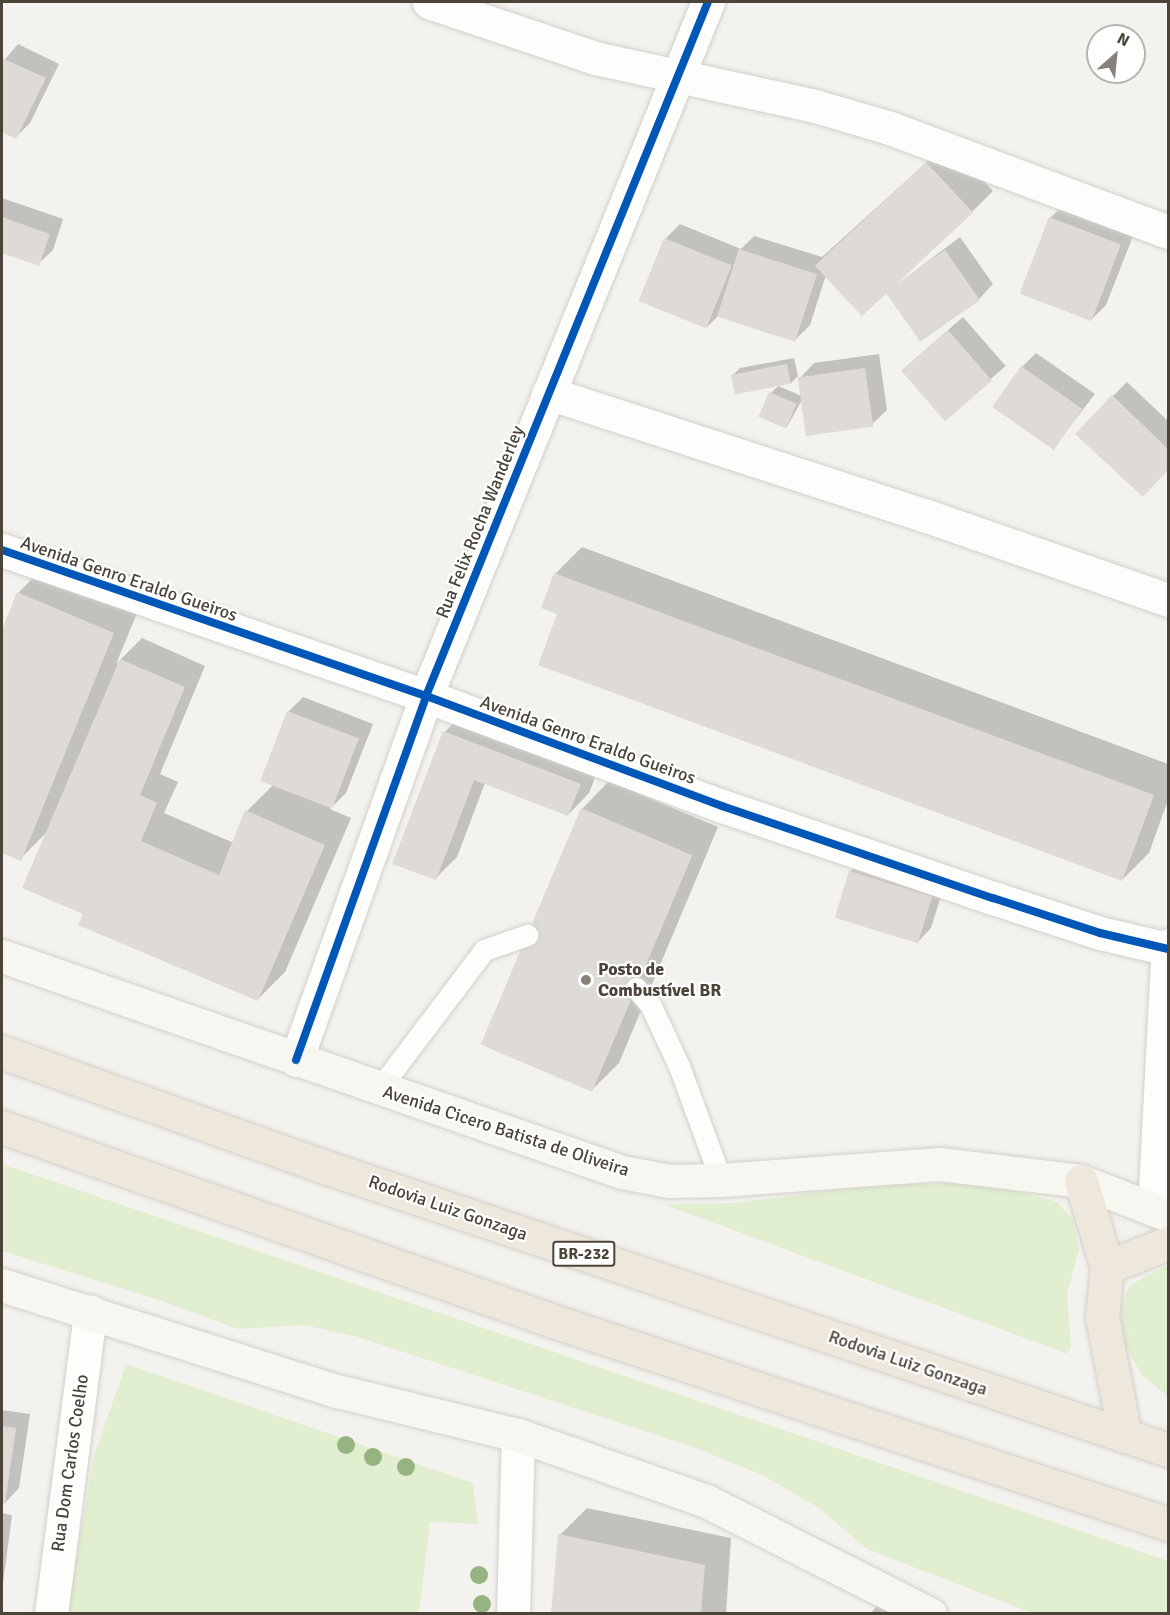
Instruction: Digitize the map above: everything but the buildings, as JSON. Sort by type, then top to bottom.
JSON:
[{"type":"highway","name":"Rodovia Luiz Gonzaga","points":[[2,1052],[319,1165],[1168,1450]]},
{"type":"highway","points":[[2,1127],[556,1322],[1168,1524]]},
{"type":"highway","points":[[1081,1181],[1107,1267],[1102,1316],[1125,1436]]},
{"type":"highway","points":[[1107,1267],[1168,1243]]},
{"type":"main road","name":"Avenida Cicero Batista de Oliveira","points":[[2,956],[622,1172],[669,1180],[721,1180],[939,1164],[1081,1181],[1161,1212]]},
{"type":"main road","points":[[2,1285],[337,1391],[518,1434],[706,1501],[930,1614]]},
{"type":"street","points":[[429,2],[595,58],[677,78],[815,106],[890,128],[1168,232]]},
{"type":"street","name":"Rua Felix Rocha Wanderley","points":[[296,1060],[426,696],[708,2]]},
{"type":"street","points":[[548,393],[927,516],[1168,600]]},
{"type":"street","name":"Avenida Genro Eraldo Gueiros","points":[[2,550],[426,696],[722,806],[1100,933],[1168,947]]},
{"type":"street","points":[[1161,1212],[1168,947]]},
{"type":"street","name":"Rua Dom Carlos Coelho","points":[[51,1614],[90,1312]]},
{"type":"street","points":[[513,1614],[518,1434]]},
{"type":"lane","points":[[379,1089],[484,950],[527,935]]},
{"type":"lane","points":[[636,988],[651,1006],[679,1066],[721,1180]]},
{"type":"green space","points":[[2,1164],[1168,1561],[1168,1613],[1032,1613],[867,1549],[819,1508],[762,1475],[696,1448],[358,1337],[304,1325],[238,1329],[159,1300],[2,1251]]},
{"type":"green space","points":[[954,1183],[992,1185],[1057,1202],[1073,1220],[1079,1250],[1067,1294],[1071,1347],[1068,1354],[663,1204],[734,1203],[874,1185]]},
{"type":"green space","points":[[1168,1265],[1168,1397],[1141,1374],[1124,1343],[1120,1308],[1130,1285]]},
{"type":"green space","points":[[126,1364],[473,1483],[478,1524],[430,1522],[419,1613],[67,1614],[94,1456]]},
{"type":"cycle path","points":[[296,1060],[426,696],[708,2]]},
{"type":"cycle path","points":[[2,550],[426,696],[722,806],[1100,933],[1168,949]]},
{"type":"place","name":"Posto de Combustível BR","points":[[586,980]]}]
